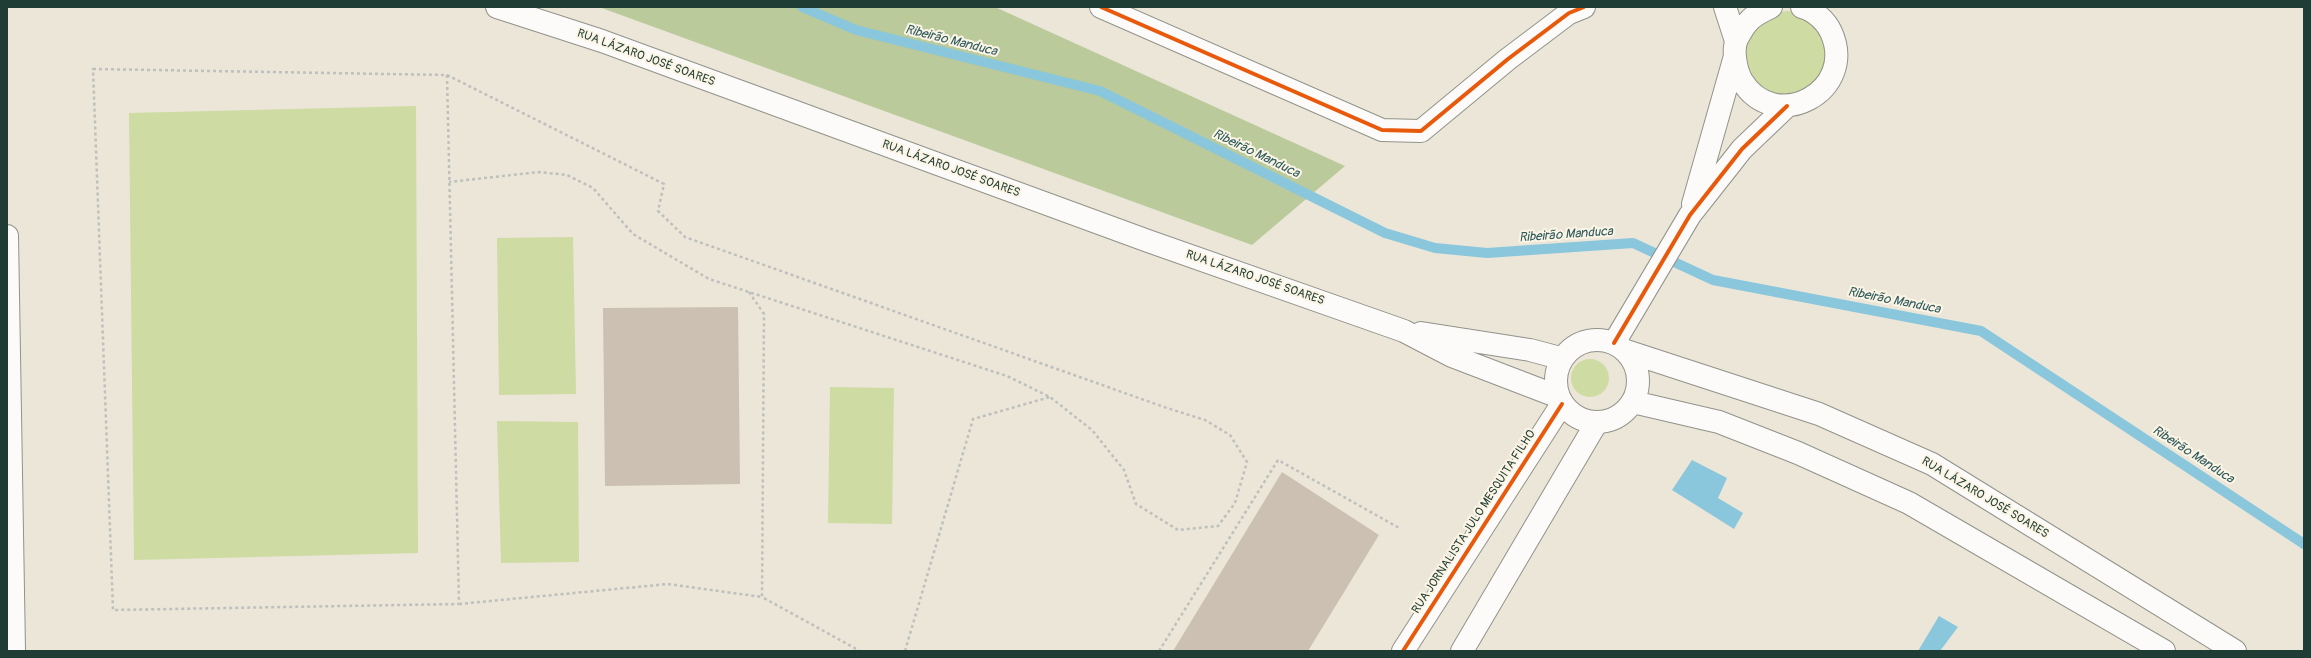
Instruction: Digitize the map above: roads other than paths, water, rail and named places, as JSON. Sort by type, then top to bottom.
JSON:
[{"type":"main road","name":"RUA LÁZARO JOSÉ SOARES","points":[[497,7],[602,41],[1148,241],[1404,331],[1452,356],[1560,400]]},
{"type":"main road","points":[[1101,7],[1382,130],[1421,131],[1508,59],[1569,13],[1584,7]]},
{"type":"main road","points":[[1725,7],[1736,48],[1739,75],[1747,88],[1758,97],[1772,104],[1787,106],[1803,103],[1822,90],[1827,85],[1834,71],[1837,56],[1835,41],[1829,27],[1819,16],[1802,7]]},
{"type":"main road","points":[[1687,220],[1736,48],[1751,17],[1771,7]]},
{"type":"main road","points":[[1620,347],[1655,274],[1687,220],[1742,149],[1787,106]]},
{"type":"main road","points":[[7,236],[14,651]]},
{"type":"main road","name":"RUA LÁZARO JOSÉ SOARES","points":[[1404,331],[1530,350],[1560,358]]},
{"type":"main road","points":[[1601,339],[1620,347],[1634,362],[1638,375],[1638,389],[1633,402],[1623,413],[1611,420],[1597,422],[1583,420],[1571,413],[1560,400],[1555,378],[1560,358],[1575,345],[1587,340],[1601,339]]},
{"type":"main road","name":"RUA LÁZARO JOSÉ SOARES","points":[[1620,347],[1819,414],[1932,464],[2235,651]]},
{"type":"main road","name":"RUA JORNALISTA JULO MESQUITA FILHO","points":[[1403,651],[1560,400]]},
{"type":"main road","points":[[1633,402],[1719,422],[1798,453],[1909,503],[2164,651]]},
{"type":"main road","points":[[1462,651],[1597,422]]},
{"type":"water","points":[[1692,460],[1727,478],[1718,498],[1743,513],[1734,529],[1672,490]]},
{"type":"water","points":[[1939,616],[1958,627],[1940,651],[1918,651]]},
{"type":"waterway","name":"Ribeirão Manduca","points":[[802,7],[856,30],[1100,91],[1385,233],[1435,248],[1487,253],[1633,243],[1713,280],[1981,331],[2304,544]]}]
